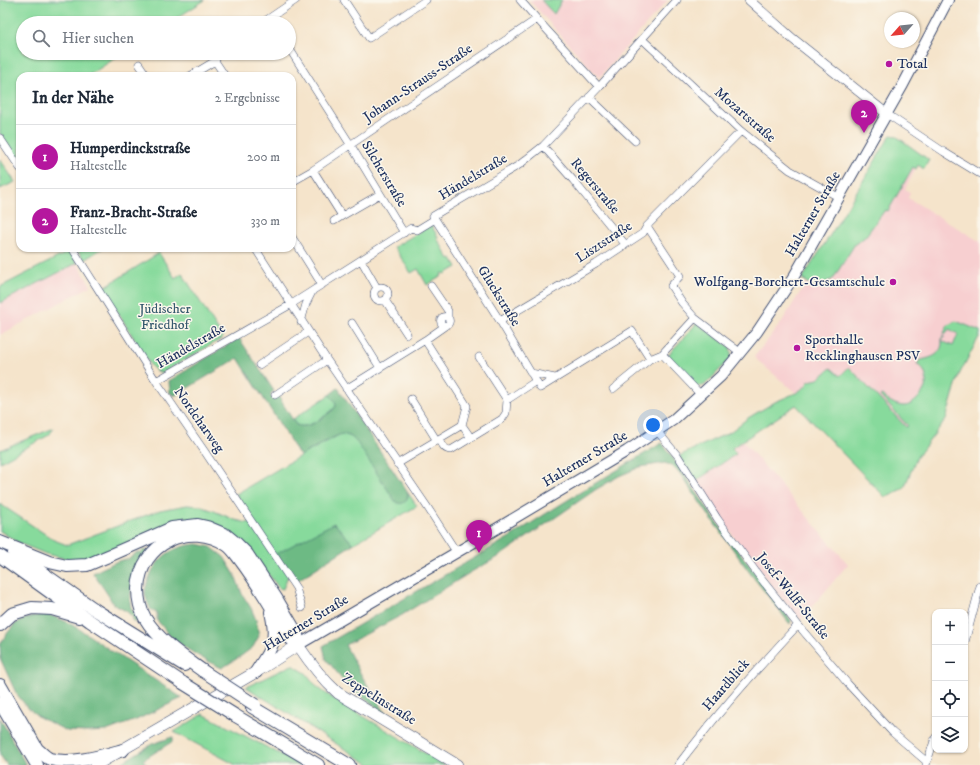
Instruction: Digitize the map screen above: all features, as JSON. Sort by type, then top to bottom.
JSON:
[{"type":"highway","points":[[0,542],[49,562],[67,566],[87,565],[172,528],[198,525],[207,527],[226,535],[247,554],[276,598],[297,634],[298,645]]},
{"type":"highway","points":[[201,673],[152,629],[144,617],[138,594],[139,582],[146,562],[152,554],[159,547],[179,537],[189,534],[215,539],[228,546],[234,552],[249,572],[290,638],[298,645]]},
{"type":"highway","points":[[0,542],[97,611],[201,673],[349,765]]},
{"type":"highway","points":[[0,556],[90,621],[183,683],[318,765]]},
{"type":"highway","points":[[256,672],[270,650],[274,639],[274,626],[270,605]]},
{"type":"highway","points":[[0,625],[12,614],[32,608],[52,609],[90,621]]},
{"type":"highway","points":[[0,685],[47,765]]},
{"type":"highway","points":[[0,703],[37,765]]},
{"type":"highway","points":[[16,732],[31,765]]},
{"type":"highway","points":[[36,748],[50,759],[66,764],[123,750]]},
{"type":"main road","name":"Halterner Straße","points":[[96,765],[588,475],[673,420],[701,395],[721,376],[741,353],[776,306],[794,278],[887,114],[948,0]]},
{"type":"main road","name":"Zeppelinstraße","points":[[298,645],[312,667],[338,693],[457,765]]},
{"type":"street","points":[[276,16],[296,0]]},
{"type":"street","points":[[344,0],[369,38],[426,0]]},
{"type":"street","points":[[520,0],[599,87]]},
{"type":"street","name":"Händelstraße","points":[[156,381],[322,285],[411,228],[417,230],[435,219],[433,216],[519,165],[543,146],[599,87],[677,0]]},
{"type":"street","points":[[749,0],[793,39],[887,114],[980,174]]},
{"type":"street","name":"Johann-Strauss-Straße","points":[[296,180],[313,170],[537,19]]},
{"type":"street","name":"Mozartstraße","points":[[642,39],[741,131],[790,170],[840,198]]},
{"type":"street","name":"Silcherstraße","points":[[296,59],[404,233]]},
{"type":"street","points":[[197,72],[216,61],[223,72]]},
{"type":"street","points":[[139,64],[144,72]]},
{"type":"street","points":[[589,97],[635,141]]},
{"type":"street","name":"Lisztstraße","points":[[500,321],[596,264],[643,233],[647,226],[741,131]]},
{"type":"street","points":[[0,138],[16,162]]},
{"type":"street","name":"Regerstraße","points":[[543,146],[625,244]]},
{"type":"street","points":[[313,170],[342,216]]},
{"type":"street","points":[[334,221],[380,194]]},
{"type":"street","name":"Gluckstraße","points":[[435,219],[538,384]]},
{"type":"street","points":[[647,226],[680,276],[671,286],[682,303],[696,318],[741,353]]},
{"type":"street","points":[[296,243],[322,285]]},
{"type":"street","name":"Nordcharweg","points":[[75,252],[156,381],[296,588],[302,608]]},
{"type":"street","points":[[258,252],[301,322],[457,553]]},
{"type":"street","points":[[361,260],[377,288],[383,287],[387,290],[388,295],[385,300],[406,334]]},
{"type":"street","points":[[346,389],[445,326],[442,326],[440,321],[443,317],[448,318],[448,311],[431,286]]},
{"type":"street","points":[[301,322],[306,304],[312,291]]},
{"type":"street","points":[[613,389],[650,359],[662,354],[696,318]]},
{"type":"street","points":[[352,323],[380,368]]},
{"type":"street","points":[[507,400],[538,384],[555,378],[632,331],[650,359]]},
{"type":"street","points":[[259,365],[308,332]]},
{"type":"street","points":[[397,464],[462,425],[467,406],[425,340]]},
{"type":"street","points":[[662,354],[701,395]]},
{"type":"street","points":[[411,399],[438,440],[444,448],[448,450],[451,450],[502,419],[506,413],[507,400],[479,357]]},
{"type":"street","points":[[275,395],[327,360]]},
{"type":"street","points":[[531,373],[555,378]]},
{"type":"street","points":[[462,425],[471,438]]},
{"type":"street","name":"Josef-Wulff-Straße","points":[[657,431],[678,456],[717,518],[758,576],[798,626],[892,732],[926,763]]},
{"type":"street","points":[[968,631],[980,586]]},
{"type":"street","name":"Haardblick","points":[[678,765],[706,728],[742,686],[798,626]]},
{"type":"street","points":[[926,763],[932,746]]},
{"type":"shaded area","points":[[529,0],[668,0],[599,78]]},
{"type":"shaded area","name":"Wolfgang-Borchert-Gesamtschule","points":[[894,142],[922,158],[905,189],[910,193],[908,198],[979,241],[980,240],[980,331],[966,325],[910,431],[799,403],[796,393],[754,357],[781,323]]},
{"type":"shaded area","points":[[77,263],[91,286],[0,335],[0,303]]},
{"type":"shaded area","points":[[742,440],[848,564],[801,620],[738,543],[696,481],[736,454],[732,448]]},
{"type":"green space","points":[[0,0],[205,0],[180,16],[16,16],[16,60],[112,60],[94,72],[16,72],[16,157],[0,133]]},
{"type":"green space","points":[[541,0],[562,0],[554,14]]},
{"type":"green space","points":[[891,135],[896,136],[929,160],[924,169],[918,165],[916,169],[913,167],[888,211],[885,210],[865,237],[855,244],[833,279],[815,287],[802,279]]},
{"type":"green space","points":[[0,159],[15,182],[0,189]]},
{"type":"green space","points":[[431,225],[449,259],[452,258],[457,267],[445,274],[441,274],[442,276],[427,285],[418,269],[411,273],[394,247]]},
{"type":"green space","points":[[68,252],[71,252],[77,263],[0,303],[0,287]]},
{"type":"green space","points":[[79,252],[97,252],[84,260]]},
{"type":"green space","name":"Jüdischer Friedhof","points":[[159,253],[175,278],[182,273],[223,338],[162,373],[155,370],[151,366],[103,288]]},
{"type":"green space","points":[[956,321],[980,331],[980,335],[959,375],[946,419],[917,457],[904,488],[885,497],[796,405],[732,448],[736,454],[696,481],[679,456],[730,432],[748,418],[775,402],[796,393],[805,387],[809,381],[818,379],[831,368],[840,376],[849,367],[906,427],[908,426],[880,396],[882,395],[886,399],[901,406],[908,405],[917,400],[925,386],[926,375],[922,368],[917,364],[920,360],[929,358],[938,353],[942,345],[942,341],[953,346],[958,334],[949,329],[946,334],[944,333],[948,325]]},
{"type":"green space","points":[[697,323],[730,347],[731,352],[731,358],[703,386],[694,386],[668,355]]},
{"type":"green space","points":[[239,338],[274,391],[270,394],[274,399],[278,396],[296,425],[306,426],[311,424],[333,410],[336,406],[335,401],[329,395],[338,388],[408,493],[407,500],[401,504],[395,501],[358,444],[348,435],[343,434],[335,437],[300,456],[238,358],[176,395],[170,393],[169,381]]},
{"type":"green space","points":[[329,395],[335,401],[336,406],[326,415],[317,421],[304,426],[298,426],[293,422],[293,419]]},
{"type":"green space","points":[[54,428],[49,435],[0,462],[0,450]]},
{"type":"green space","points":[[341,434],[355,439],[408,497],[408,493],[417,506],[353,544],[334,523],[289,573],[283,589],[279,588],[251,552],[209,525],[95,558],[71,560],[46,554],[19,543],[0,531],[0,504],[54,540],[67,545],[160,510],[187,505],[200,506],[235,520],[248,523],[252,519],[236,494],[300,456]]},
{"type":"green space","points":[[662,443],[716,521],[791,620],[790,624],[750,573],[679,472],[672,466],[665,463],[640,467],[619,476],[595,490],[500,556],[471,572],[402,615],[345,645],[363,678],[387,715],[361,696],[344,681],[326,659],[323,646],[510,537]]},
{"type":"green space","points":[[334,523],[353,544],[295,582],[276,554]]},
{"type":"green space","points":[[197,544],[211,547],[224,557],[235,575],[242,594],[251,608],[256,620],[259,636],[253,647],[222,668],[195,654],[169,635],[157,621],[157,613],[151,610],[146,599],[145,591],[151,573],[161,559],[166,554],[180,547]]},
{"type":"green space","points":[[143,550],[148,551],[138,571],[130,596],[132,610],[140,619],[137,622],[134,622],[132,620],[133,617],[126,611],[113,604],[93,573],[116,562],[129,559],[136,553],[140,553]]},
{"type":"green space","points":[[44,614],[62,620],[80,630],[182,698],[136,720],[106,731],[67,731],[39,717],[27,707],[16,693],[1,660],[0,645],[15,624],[27,618]]},
{"type":"green space","points":[[292,665],[306,673],[317,687],[331,697],[445,765],[370,765],[246,687]]},
{"type":"green space","points":[[203,714],[301,765],[236,765],[174,732]]},
{"type":"green space","points":[[0,718],[26,765],[7,765],[0,755]]},
{"type":"green space","points":[[173,737],[173,741],[143,760],[147,765],[135,763],[132,765],[118,765],[152,744]]},
{"type":"place","name":"Total","points":[[889,64]]},
{"type":"place","name":"Franz-Bracht-Straße","points":[[864,133]]},
{"type":"place","name":"Wolfgang-Borchert-Gesamtschule","points":[[893,282]]},
{"type":"place","name":"Sporthalle Recklinghausen PSV","points":[[797,348]]},
{"type":"place","name":"Humperdinckstraße","points":[[479,553]]}]
